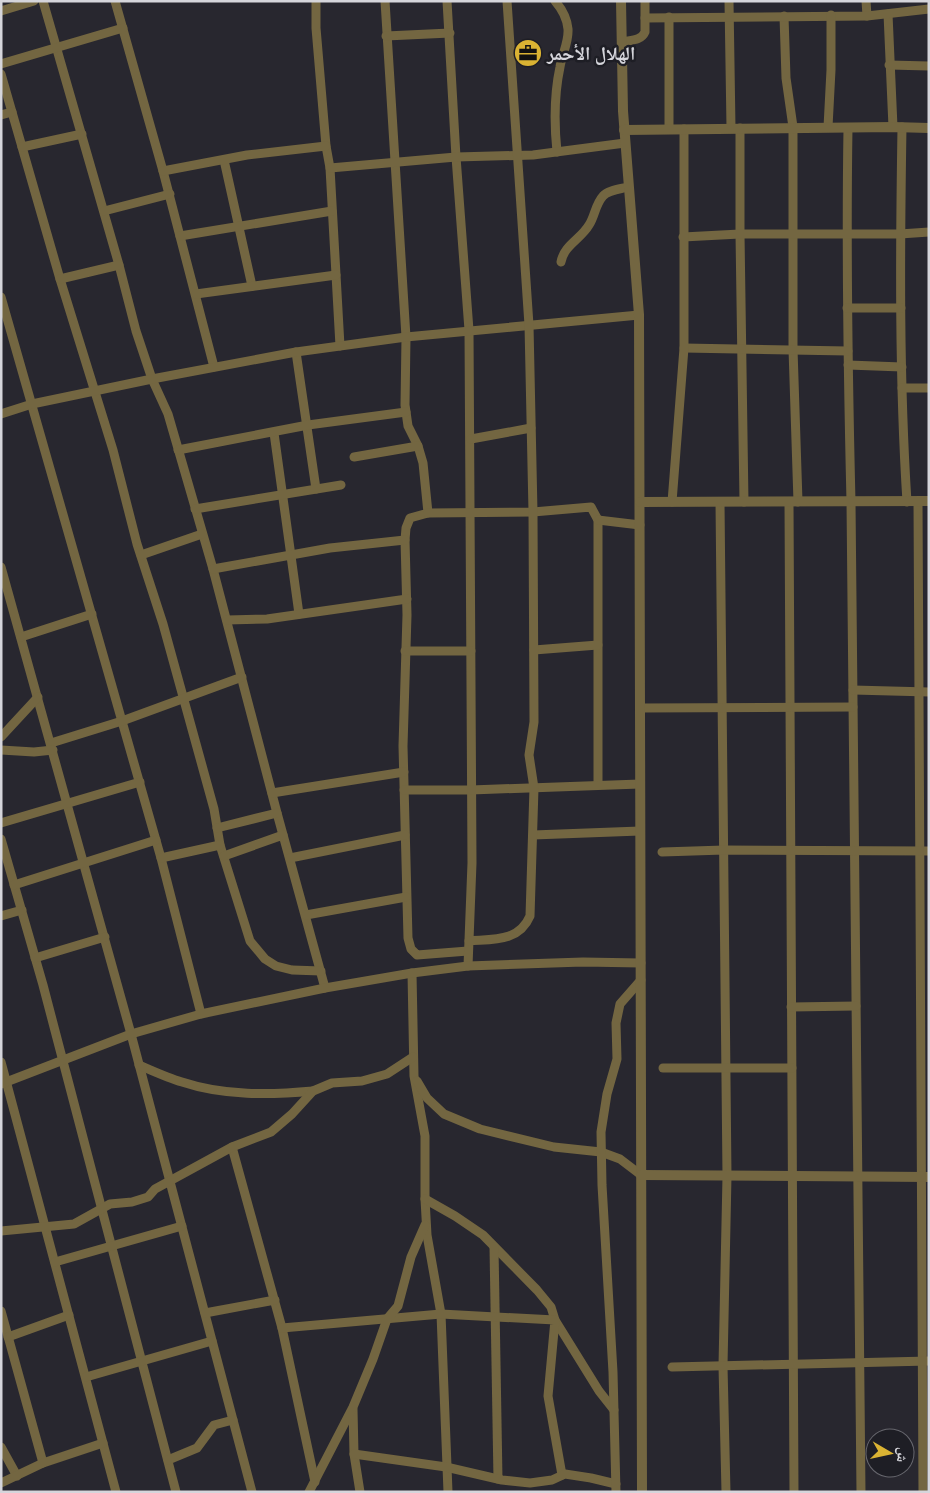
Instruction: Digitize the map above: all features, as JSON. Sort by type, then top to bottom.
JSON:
[{"type":"street","points":[[1,11],[34,1]]},
{"type":"street","points":[[43,1],[104,211],[136,331],[152,379],[168,414],[194,509],[213,569],[325,988]]},
{"type":"street","points":[[115,1],[170,194],[214,367]]},
{"type":"street","points":[[316,1],[316,28],[326,146],[330,168],[340,346]]},
{"type":"street","points":[[384,1],[406,336],[404,384],[406,412],[408,426],[418,446],[423,464],[428,513]]},
{"type":"street","points":[[447,1],[456,157],[470,330],[472,863],[468,966]]},
{"type":"street","points":[[469,941],[507,938],[516,934],[530,916],[534,788],[529,755],[534,722],[534,650],[529,325],[507,1]]},
{"type":"street","points":[[555,1],[565,16],[568,29],[556,89],[554,125],[557,152]]},
{"type":"street","points":[[621,1],[624,130],[640,315],[642,1492]]},
{"type":"street","points":[[622,42],[638,39],[643,36],[645,32],[645,1]]},
{"type":"street","points":[[729,1],[740,234],[744,502]]},
{"type":"street","points":[[866,1],[867,16]]},
{"type":"street","points":[[645,18],[867,16],[929,9]]},
{"type":"street","points":[[888,14],[889,65],[898,126],[902,431],[912,501],[924,851],[926,1361],[923,1492]]},
{"type":"street","points":[[828,128],[831,70],[830,15]]},
{"type":"street","points":[[784,16],[786,78],[793,127],[794,233],[794,502],[790,707],[794,1492]]},
{"type":"street","points":[[669,17],[669,129]]},
{"type":"street","points":[[1,64],[57,49],[122,28]]},
{"type":"street","points":[[386,36],[450,33]]},
{"type":"street","points":[[889,65],[929,66]]},
{"type":"street","points":[[1,74],[163,624],[203,766],[214,809],[220,845],[250,941],[256,950],[276,966],[292,970],[321,971]]},
{"type":"street","points":[[1,115],[12,112]]},
{"type":"street","points":[[624,130],[898,126],[929,128]]},
{"type":"street","points":[[848,128],[847,308],[851,502],[861,1492]]},
{"type":"street","points":[[672,502],[684,348],[684,129]]},
{"type":"street","points":[[22,147],[82,134]]},
{"type":"street","points":[[330,168],[456,157],[517,156],[625,143]]},
{"type":"street","points":[[163,170],[326,146]]},
{"type":"street","points":[[224,160],[252,286]]},
{"type":"street","points":[[561,262],[566,250],[589,225],[595,209],[604,195],[628,188]]},
{"type":"street","points":[[104,211],[170,194]]},
{"type":"street","points":[[180,236],[332,211]]},
{"type":"street","points":[[684,237],[740,234],[900,234],[929,232]]},
{"type":"street","points":[[60,279],[119,265]]},
{"type":"street","points":[[196,294],[336,275]]},
{"type":"street","points":[[1,297],[140,782],[201,1014]]},
{"type":"street","points":[[847,308],[901,308]]},
{"type":"street","points":[[1,414],[32,404],[296,352],[406,336],[640,315]]},
{"type":"street","points":[[684,348],[848,351]]},
{"type":"street","points":[[296,352],[316,489]]},
{"type":"street","points":[[848,366],[902,366]]},
{"type":"street","points":[[902,388],[929,388]]},
{"type":"street","points":[[178,450],[308,425],[406,412]]},
{"type":"street","points":[[471,439],[531,428]]},
{"type":"street","points":[[274,433],[299,614]]},
{"type":"street","points":[[354,457],[418,446]]},
{"type":"street","points":[[194,509],[282,493],[342,485]]},
{"type":"street","points":[[640,502],[929,501]]},
{"type":"street","points":[[720,502],[727,1176],[723,1366],[726,1492]]},
{"type":"street","points":[[468,952],[419,955],[413,952],[408,938],[404,790],[407,599],[404,540],[410,518],[428,513],[533,512],[591,507],[598,520],[598,784]]},
{"type":"street","points":[[598,520],[640,525]]},
{"type":"street","points":[[141,554],[202,534]]},
{"type":"street","points":[[213,569],[330,548],[404,540]]},
{"type":"street","points":[[1,567],[4,587],[21,637],[132,1034],[252,1492]]},
{"type":"street","points":[[227,620],[266,619],[407,599]]},
{"type":"street","points":[[21,637],[92,614]]},
{"type":"street","points":[[534,650],[598,645]]},
{"type":"street","points":[[405,651],[471,651]]},
{"type":"street","points":[[1,750],[34,752],[52,747],[242,677]]},
{"type":"street","points":[[853,690],[929,692]]},
{"type":"street","points":[[1,737],[38,697]]},
{"type":"street","points":[[640,708],[853,706]]},
{"type":"street","points":[[272,793],[404,772]]},
{"type":"street","points":[[1,823],[140,782]]},
{"type":"street","points":[[404,790],[471,790],[640,784]]},
{"type":"street","points":[[217,828],[277,813]]},
{"type":"street","points":[[533,835],[640,831]]},
{"type":"street","points":[[224,856],[283,835]]},
{"type":"street","points":[[290,858],[405,836]]},
{"type":"street","points":[[1,839],[35,958],[176,1492]]},
{"type":"street","points":[[14,885],[156,840]]},
{"type":"street","points":[[161,858],[220,845]]},
{"type":"street","points":[[662,852],[724,850],[924,851]]},
{"type":"street","points":[[306,915],[406,898]]},
{"type":"street","points":[[1,916],[22,910]]},
{"type":"street","points":[[35,958],[105,937]]},
{"type":"street","points":[[4,1083],[132,1034],[201,1014],[325,988],[412,973],[468,966],[583,962],[641,963]]},
{"type":"street","points":[[412,973],[414,1076],[424,1136],[426,1223],[441,1314],[448,1492]]},
{"type":"street","points":[[354,1454],[446,1467],[498,1479],[530,1483],[552,1480],[562,1475],[591,1478],[616,1488],[601,1132],[607,1094],[617,1059],[616,1023],[620,1004],[641,980]]},
{"type":"street","points":[[791,1007],[856,1006]]},
{"type":"street","points":[[139,1065],[182,1082],[214,1090],[252,1093],[313,1091],[332,1083],[362,1081],[388,1074],[414,1057]]},
{"type":"street","points":[[1,1062],[4,1083],[46,1227],[116,1492]]},
{"type":"street","points":[[663,1068],[792,1068]]},
{"type":"street","points":[[414,1076],[427,1098],[444,1114],[480,1129],[554,1147],[602,1152],[620,1159],[641,1175],[925,1177]]},
{"type":"street","points":[[1,1231],[74,1224],[110,1204],[148,1198],[155,1189],[232,1147],[271,1132],[292,1114],[313,1091]]},
{"type":"street","points":[[232,1147],[282,1328],[315,1482]]},
{"type":"street","points":[[425,1199],[476,1230],[537,1290],[551,1307],[555,1320],[599,1391],[614,1410]]},
{"type":"street","points":[[309,1492],[352,1406],[388,1319],[398,1306],[410,1257],[426,1223]]},
{"type":"street","points":[[55,1262],[182,1226]]},
{"type":"street","points":[[494,1246],[498,1479]]},
{"type":"street","points":[[205,1313],[275,1300]]},
{"type":"street","points":[[1,1312],[43,1463]]},
{"type":"street","points":[[282,1328],[441,1314],[555,1320]]},
{"type":"street","points":[[8,1338],[69,1315]]},
{"type":"street","points":[[555,1320],[548,1396],[562,1475]]},
{"type":"street","points":[[86,1377],[212,1341]]},
{"type":"street","points":[[672,1367],[926,1361]]},
{"type":"street","points":[[352,1406],[354,1454],[360,1492]]},
{"type":"street","points":[[168,1460],[197,1448],[214,1425],[233,1420]]},
{"type":"street","points":[[1,1483],[43,1463],[103,1444]]},
{"type":"street","points":[[1,1447],[17,1476]]},
{"type":"place","name":"الهلال الأحمر","points":[[528,53]]}]
